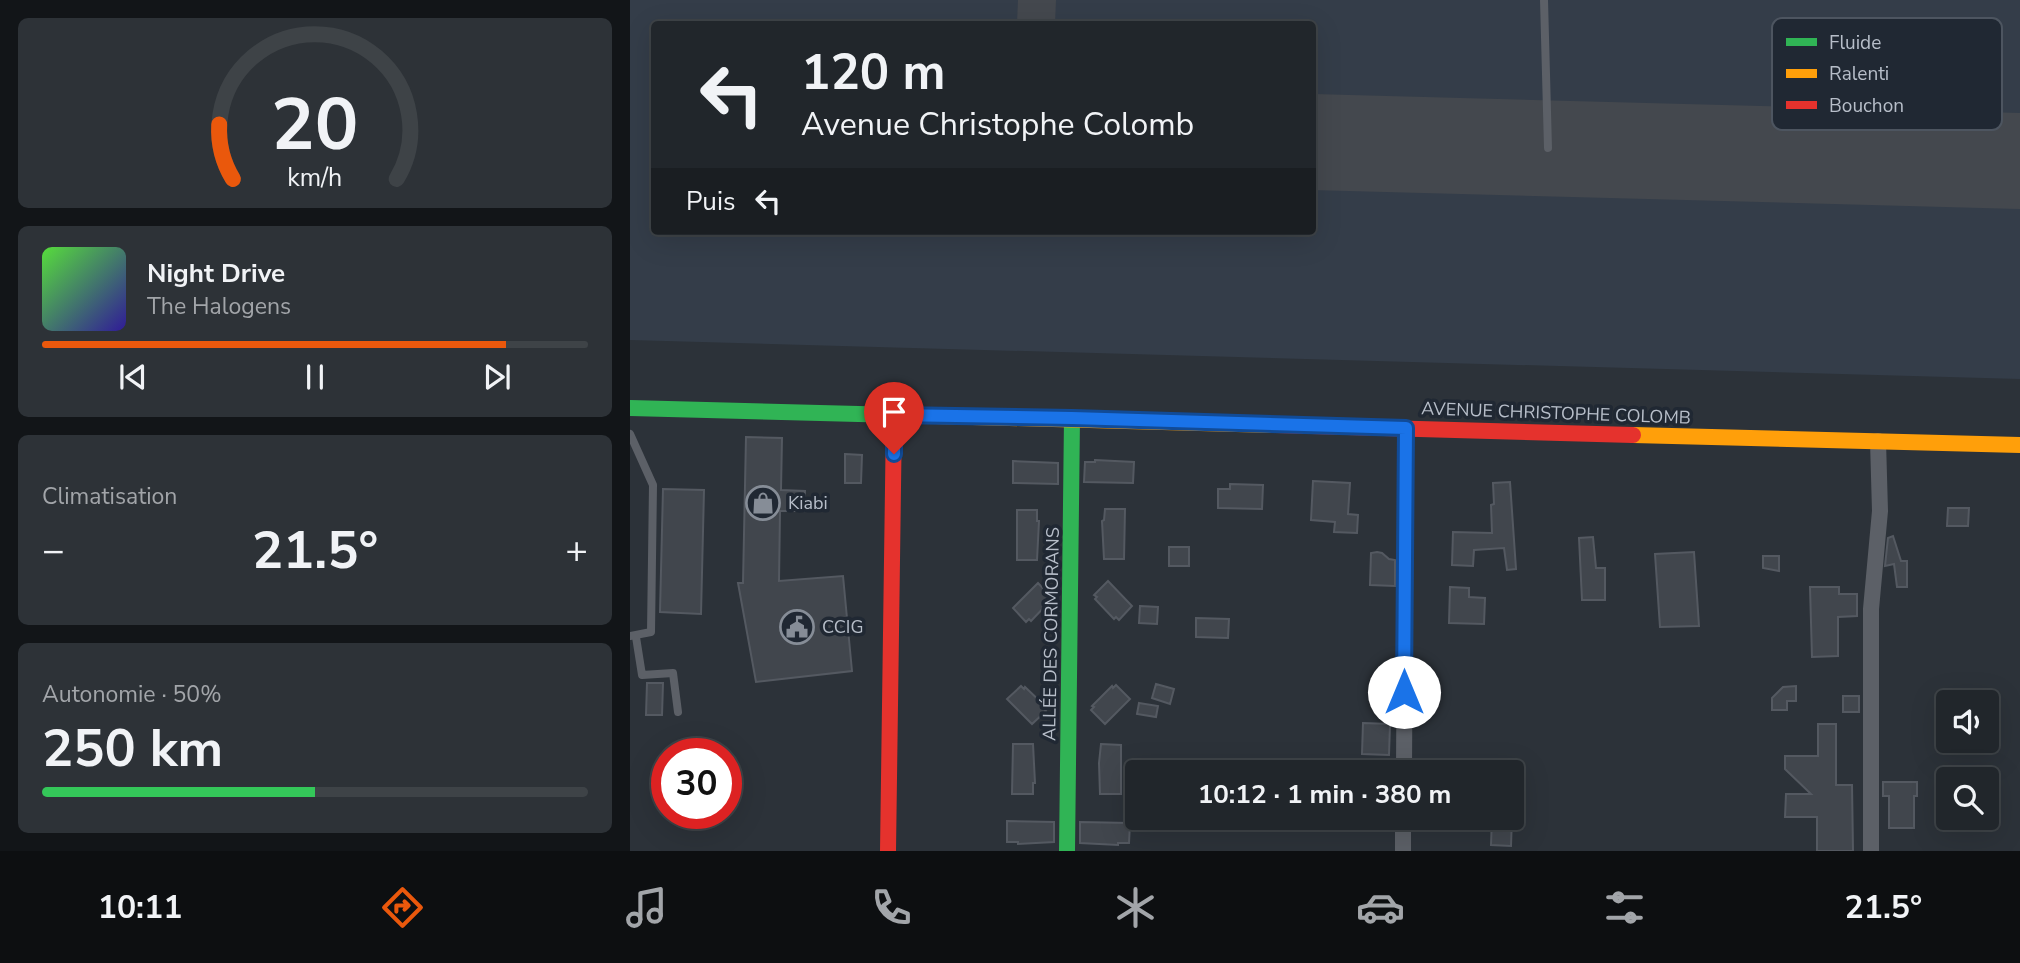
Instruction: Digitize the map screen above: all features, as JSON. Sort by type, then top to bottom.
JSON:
[{"type":"street","name":"AVENUE CHRISTOPHE COLOMB","points":[[630,408],[2020,445]]},
{"type":"street","points":[[888,851],[894,415]]},
{"type":"street","name":"ALLÉE DES CORMORANS","points":[[1067,851],[1072,418]]},
{"type":"street","points":[[1404,760],[1406,428]]},
{"type":"street","points":[[1871,851],[1871,609],[1880,511],[1878,441]]},
{"type":"street","points":[[1403,830],[1403,851]]},
{"type":"lane","points":[[1544,0],[1548,148]]},
{"type":"lane","points":[[630,434],[653,485],[651,632],[633,637],[642,675],[673,673],[678,712]]},
{"type":"shaded area","points":[[630,0],[2020,0],[2020,379],[630,340]]},
{"type":"building","name":"CCIG","points":[[746,437],[782,438],[781,490],[805,491],[804,511],[780,511],[779,581],[843,576],[852,671],[756,682],[738,583],[743,583]]},
{"type":"building","points":[[845,454],[862,455],[861,483],[845,483]]},
{"type":"building","points":[[1013,461],[1058,463],[1058,484],[1013,483]]},
{"type":"building","points":[[1085,462],[1134,462],[1133,483],[1084,482]]},
{"type":"building","points":[[1313,481],[1350,483],[1348,514],[1358,515],[1357,533],[1334,532],[1335,522],[1311,520]]},
{"type":"building","points":[[1510,482],[1516,569],[1507,570],[1504,548],[1474,550],[1473,566],[1452,565],[1453,532],[1492,533],[1493,483]]},
{"type":"building","points":[[1230,484],[1263,485],[1262,509],[1218,508],[1218,489],[1230,489]]},
{"type":"building","points":[[663,489],[704,490],[701,614],[660,612]]},
{"type":"building","points":[[1948,508],[1969,508],[1968,526],[1947,526]]},
{"type":"building","points":[[1105,509],[1125,509],[1124,559],[1104,559],[1102,521]]},
{"type":"building","points":[[1017,510],[1037,510],[1037,560],[1017,560]]},
{"type":"building","points":[[1893,536],[1901,561],[1907,561],[1907,587],[1897,587],[1894,564],[1885,566],[1888,538]]},
{"type":"building","points":[[1593,537],[1596,568],[1605,568],[1605,600],[1582,600],[1579,538]]},
{"type":"building","points":[[1169,547],[1189,547],[1189,566],[1169,566]]},
{"type":"building","points":[[1377,552],[1395,560],[1395,586],[1370,585],[1371,553]]},
{"type":"building","points":[[1694,552],[1699,626],[1660,627],[1655,554]]},
{"type":"building","points":[[1763,556],[1779,556],[1779,571],[1763,568]]},
{"type":"building","points":[[1108,581],[1132,606],[1119,620],[1116,617],[1114,619],[1095,599],[1097,597],[1094,595]]},
{"type":"building","points":[[1038,583],[1051,597],[1048,600],[1050,601],[1031,621],[1029,619],[1026,622],[1013,608]]},
{"type":"building","points":[[1450,587],[1469,588],[1469,597],[1485,598],[1484,624],[1449,623]]},
{"type":"building","points":[[1810,587],[1839,587],[1839,594],[1857,594],[1857,616],[1838,617],[1838,656],[1812,657]]},
{"type":"building","points":[[1140,606],[1158,607],[1157,624],[1139,623]]},
{"type":"building","points":[[1196,618],[1229,619],[1228,638],[1196,637]]},
{"type":"building","points":[[647,683],[663,683],[662,715],[646,715]]},
{"type":"building","points":[[1156,684],[1174,689],[1170,704],[1152,698]]},
{"type":"building","points":[[1116,685],[1130,699],[1105,724],[1091,710],[1094,707],[1092,706]]},
{"type":"building","points":[[1021,686],[1045,706],[1043,708],[1046,711],[1032,724],[1007,699]]},
{"type":"building","points":[[1796,686],[1796,701],[1787,701],[1787,710],[1772,710],[1772,698],[1783,687]]},
{"type":"building","points":[[1843,696],[1859,696],[1859,712],[1843,712]]},
{"type":"building","points":[[1139,703],[1158,706],[1156,717],[1137,714]]},
{"type":"building","points":[[1363,723],[1390,724],[1389,755],[1362,754]]},
{"type":"building","points":[[1818,724],[1836,724],[1836,785],[1852,785],[1853,851],[1817,851],[1817,817],[1785,817],[1786,794],[1811,794],[1785,769],[1785,756],[1818,756]]},
{"type":"building","points":[[1013,744],[1033,744],[1033,794],[1012,794]]},
{"type":"building","points":[[1101,744],[1121,745],[1121,794],[1100,794]]},
{"type":"building","points":[[1883,782],[1917,782],[1914,828],[1889,828],[1889,796],[1883,796]]},
{"type":"building","points":[[1007,821],[1054,822],[1054,842],[1007,842]]},
{"type":"building","points":[[1080,822],[1125,823],[1125,830],[1130,830],[1129,843],[1080,843]]},
{"type":"building","points":[[1492,830],[1512,830],[1511,846],[1491,845]]},
{"type":"taxiway","points":[[1036,21],[1037,0]]},
{"type":"runway","points":[[1316,142],[2020,161]]},
{"type":"traffic: fast","points":[[630,408],[936,416]]},
{"type":"traffic: fast","points":[[1067,851],[1072,418]]},
{"type":"traffic: slow","points":[[936,416],[1276,425]]},
{"type":"traffic: slow","points":[[1633,435],[2020,445]]},
{"type":"traffic: jam","points":[[888,851],[894,415]]},
{"type":"traffic: jam","points":[[1276,425],[1633,435]]},
{"type":"place","name":"Kiabi","points":[[763,503]]},
{"type":"place","name":"CCIG","points":[[797,627]]},
{"type":"route","points":[[894,454],[894,415],[1406,428],[1404,692]]}]
